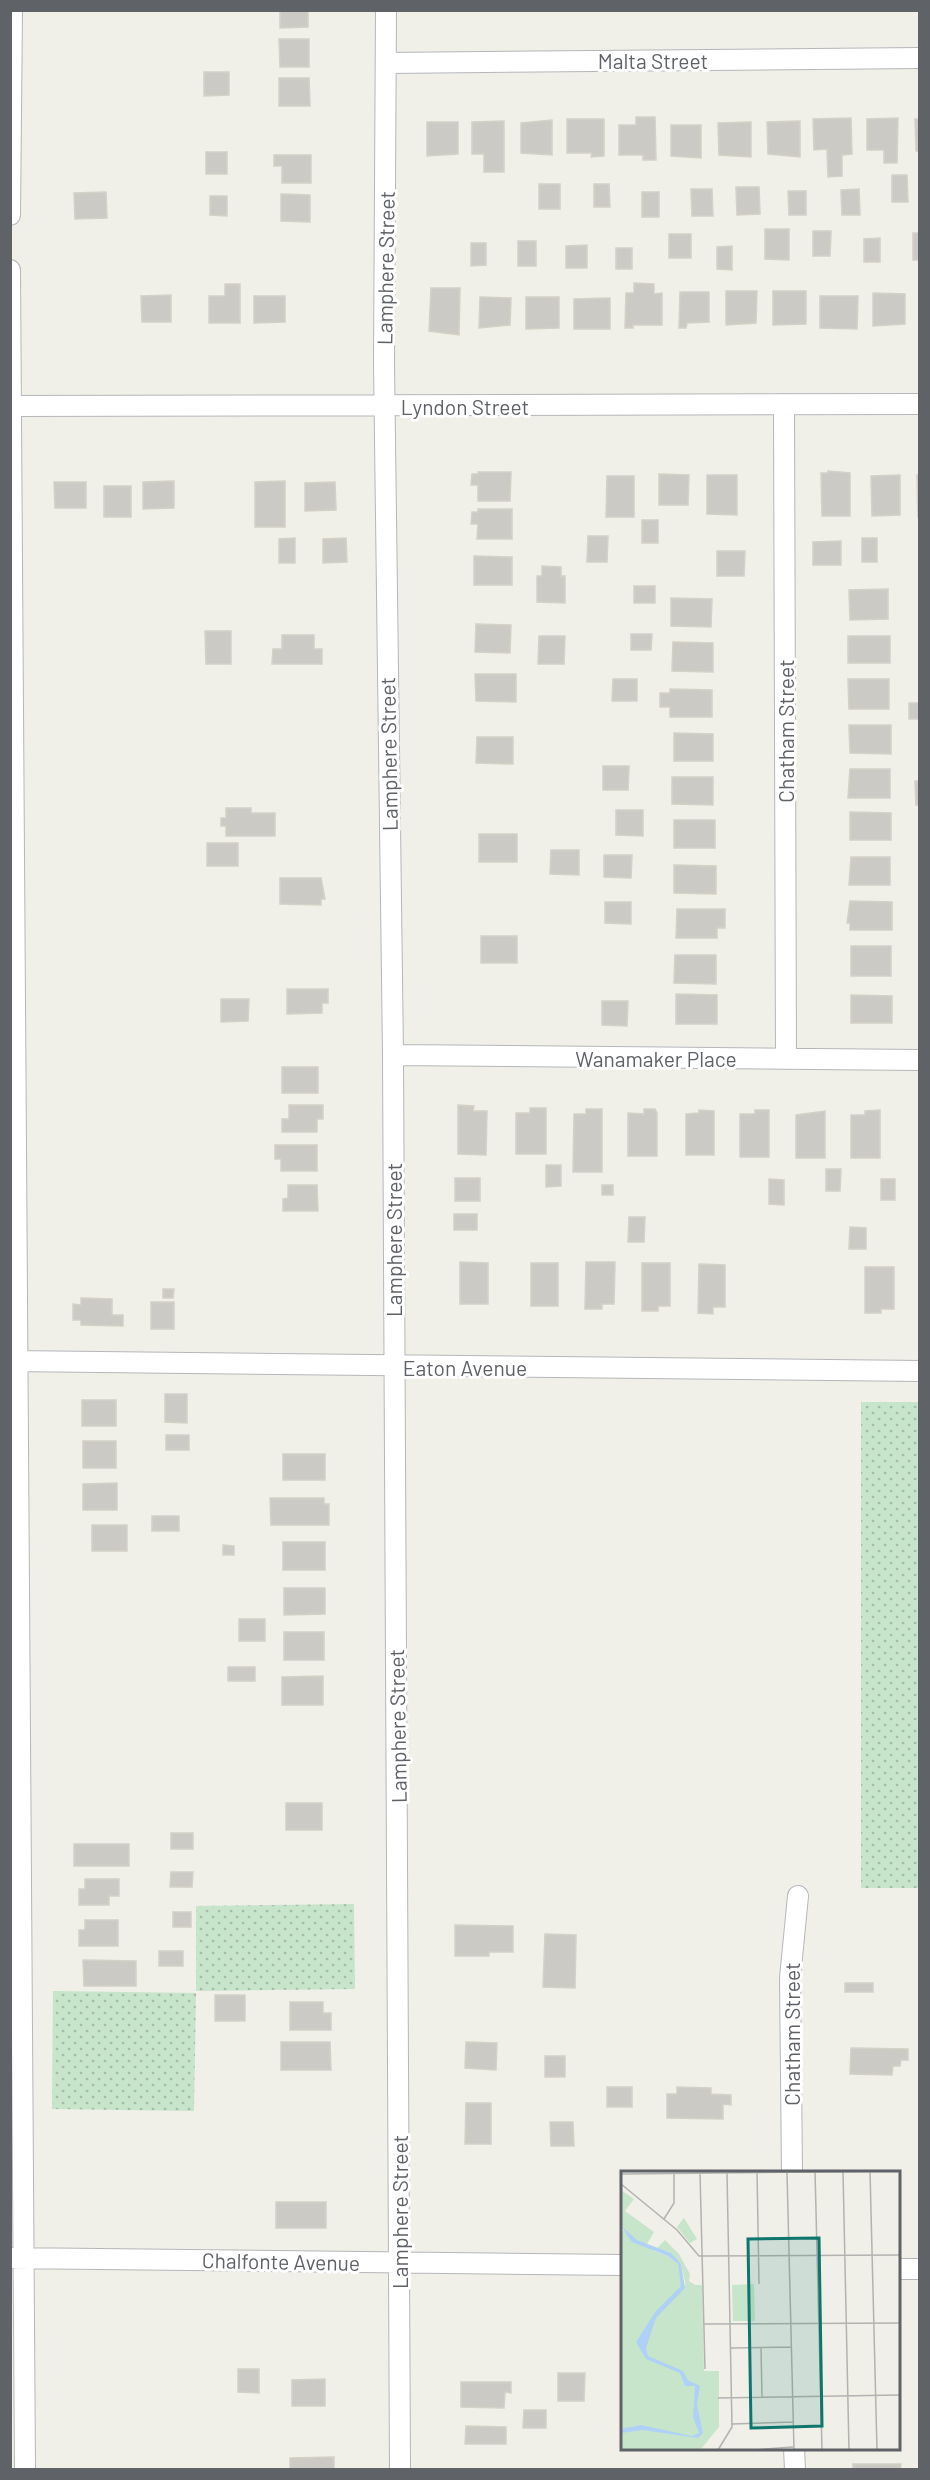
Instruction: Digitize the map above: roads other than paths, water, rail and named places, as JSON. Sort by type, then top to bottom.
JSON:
[{"type":"street","points":[[10,215],[12,10]]},
{"type":"street","name":"Lamphere Street","points":[[386,10],[384,407],[393,1055],[393,1367],[399,1902],[400,2469]]},
{"type":"street","name":"Malta Street","points":[[387,63],[920,58]]},
{"type":"street","points":[[10,270],[17,2258],[25,2469]]},
{"type":"street","name":"Chatham Street","points":[[784,404],[786,1059]]},
{"type":"street","name":"Lyndon Street","points":[[11,406],[384,407],[920,404]]},
{"type":"street","name":"Wanamaker Place","points":[[393,1055],[920,1060]]},
{"type":"street","name":"Eaton Avenue","points":[[15,1361],[393,1367],[920,1371]]},
{"type":"street","name":"Chatham Street","points":[[792,2171],[790,1977],[798,1896]]},
{"type":"street","name":"Chalfonte Avenue","points":[[17,2258],[621,2265]]},
{"type":"street","points":[[900,2269],[920,2269]]},
{"type":"street","points":[[794,2450],[795,2469]]}]
